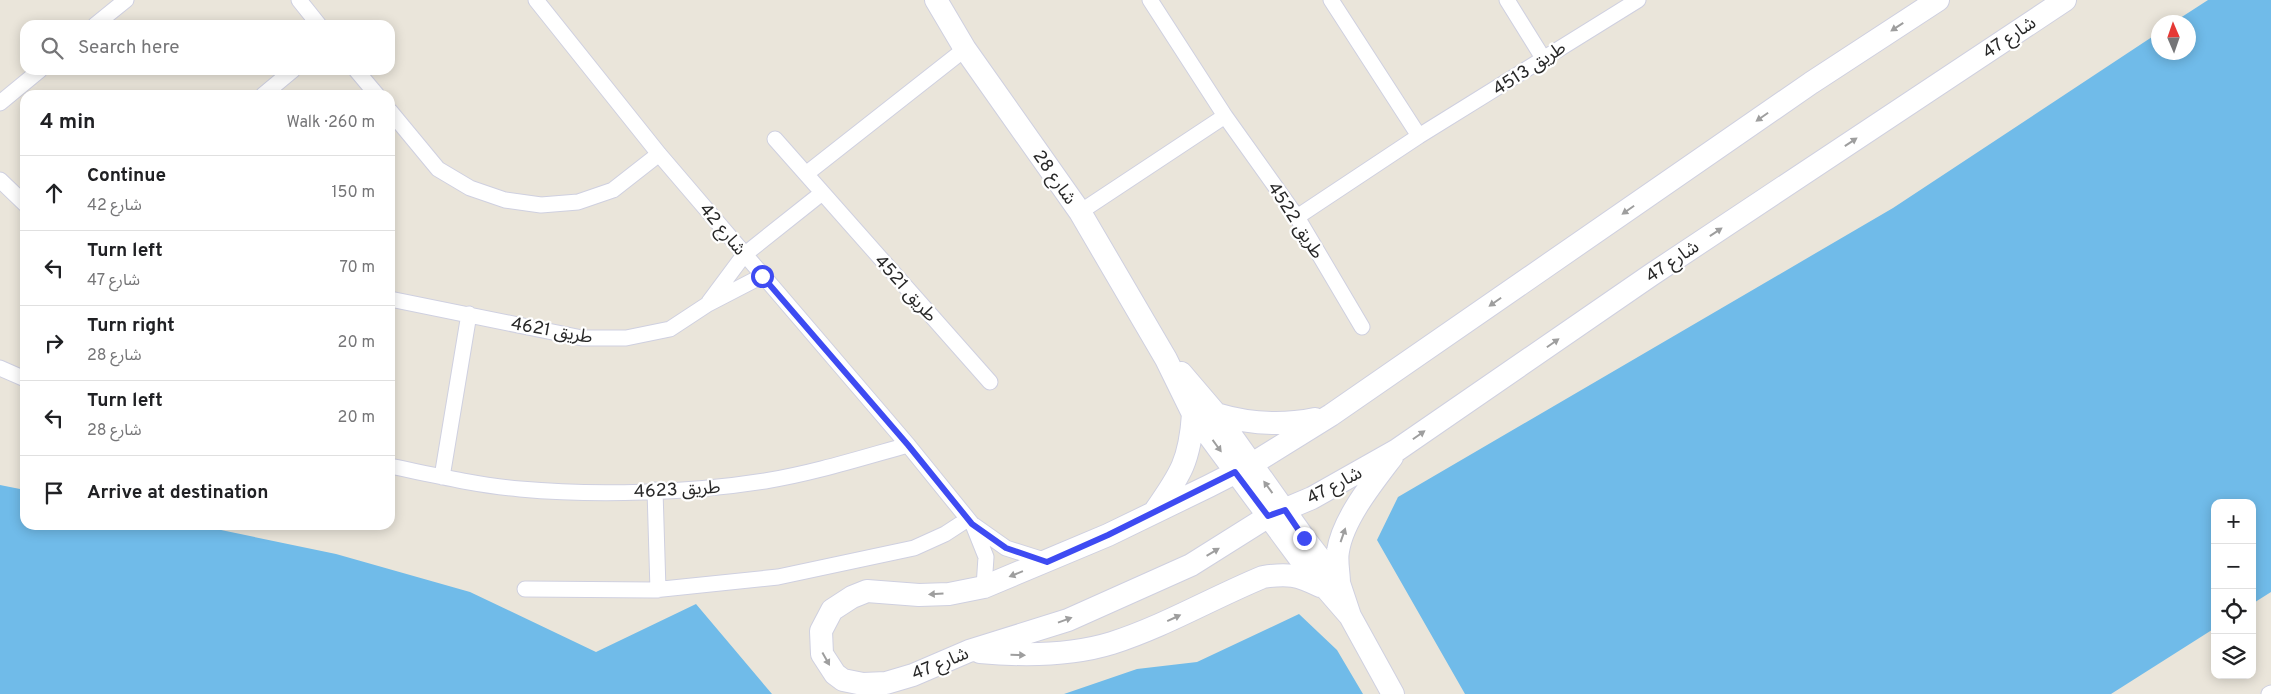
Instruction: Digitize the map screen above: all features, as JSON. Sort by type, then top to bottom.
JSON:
[{"type":"street","points":[[101,20],[126,0]]},
{"type":"street","points":[[299,0],[315,20]]},
{"type":"street","name":"شارع 42","points":[[536,0],[659,154],[908,445],[970,521],[981,541],[986,557],[984,587]]},
{"type":"street","name":"شارع 28","points":[[936,0],[965,49],[1080,212],[1166,359],[1193,414],[1243,468],[1331,586],[1350,616],[1393,694]]},
{"type":"street","name":"طريق 4522","points":[[1150,0],[1225,116],[1297,217],[1362,327]]},
{"type":"street","points":[[1331,0],[1419,136]]},
{"type":"street","points":[[1508,0],[1543,58]]},
{"type":"street","name":"طريق 4513","points":[[1297,217],[1419,136],[1638,0]]},
{"type":"street","name":"شارع 47","points":[[1938,0],[1811,83],[1331,415],[1243,468],[1047,562],[984,587],[949,594],[919,595],[868,591],[852,597],[832,610],[821,631],[822,654],[835,674],[843,680],[863,684],[886,683],[912,675],[969,651],[1068,620],[1191,565],[1277,513],[1312,498],[1397,450],[1651,275],[2065,0]]},
{"type":"street","points":[[806,174],[965,49]]},
{"type":"street","points":[[0,103],[34,75]]},
{"type":"street","points":[[269,90],[287,75]]},
{"type":"street","points":[[360,75],[372,90]]},
{"type":"street","points":[[1080,212],[1225,116]]},
{"type":"street","points":[[395,117],[438,169],[470,188],[505,200],[541,205],[578,202],[613,190],[659,154]]},
{"type":"street","name":"طريق 4521","points":[[775,139],[990,382]]},
{"type":"street","points":[[0,180],[20,199]]},
{"type":"street","points":[[744,255],[822,193]]},
{"type":"street","name":"طريق 4621","points":[[708,304],[744,255]]},
{"type":"street","name":"طريق 4621","points":[[395,300],[582,338],[626,338],[670,328],[708,304],[762,276]]},
{"type":"street","points":[[395,467],[442,477],[469,314]]},
{"type":"street","name":"شارع 28","points":[[1166,359],[1190,381],[1216,414],[1243,468]]},
{"type":"street","points":[[0,368],[20,377]]},
{"type":"street","points":[[1154,512],[1182,471],[1190,443],[1193,414]]},
{"type":"street","points":[[1216,414],[1255,423],[1280,424],[1331,415]]},
{"type":"street","name":"طريق 4623","points":[[442,477],[520,489],[616,492],[714,488],[766,481],[818,470],[908,445]]},
{"type":"street","points":[[969,651],[1026,655],[1064,653],[1111,643],[1156,626],[1263,577],[1280,574],[1298,576],[1331,586],[1338,552],[1346,528],[1371,485],[1397,450]]},
{"type":"street","points":[[655,490],[658,590]]},
{"type":"street","points":[[525,589],[658,590],[778,577],[914,548],[970,521]]},
{"type":"street","name":"شارع 42","points":[[970,521],[1006,548],[1047,562]]},
{"type":"water","points":[[2208,0],[2271,0],[2271,592],[2256,601],[2256,499],[2211,499],[2211,631],[2111,694],[1465,694],[1377,540],[1398,497],[1893,208],[2151,38],[2151,60],[2196,60],[2196,15],[2185,15]]},
{"type":"water","points":[[0,485],[20,489],[20,530],[221,530],[336,554],[470,592],[596,652],[696,604],[772,694],[0,694]]},
{"type":"water","points":[[1299,614],[1337,650],[1363,694],[1064,694],[1137,669],[1197,662]]},
{"type":"route","points":[[762,276],[908,445],[972,524],[1006,548],[1047,562],[1108,535],[1235,472],[1268,516],[1285,510],[1304,538]]}]
